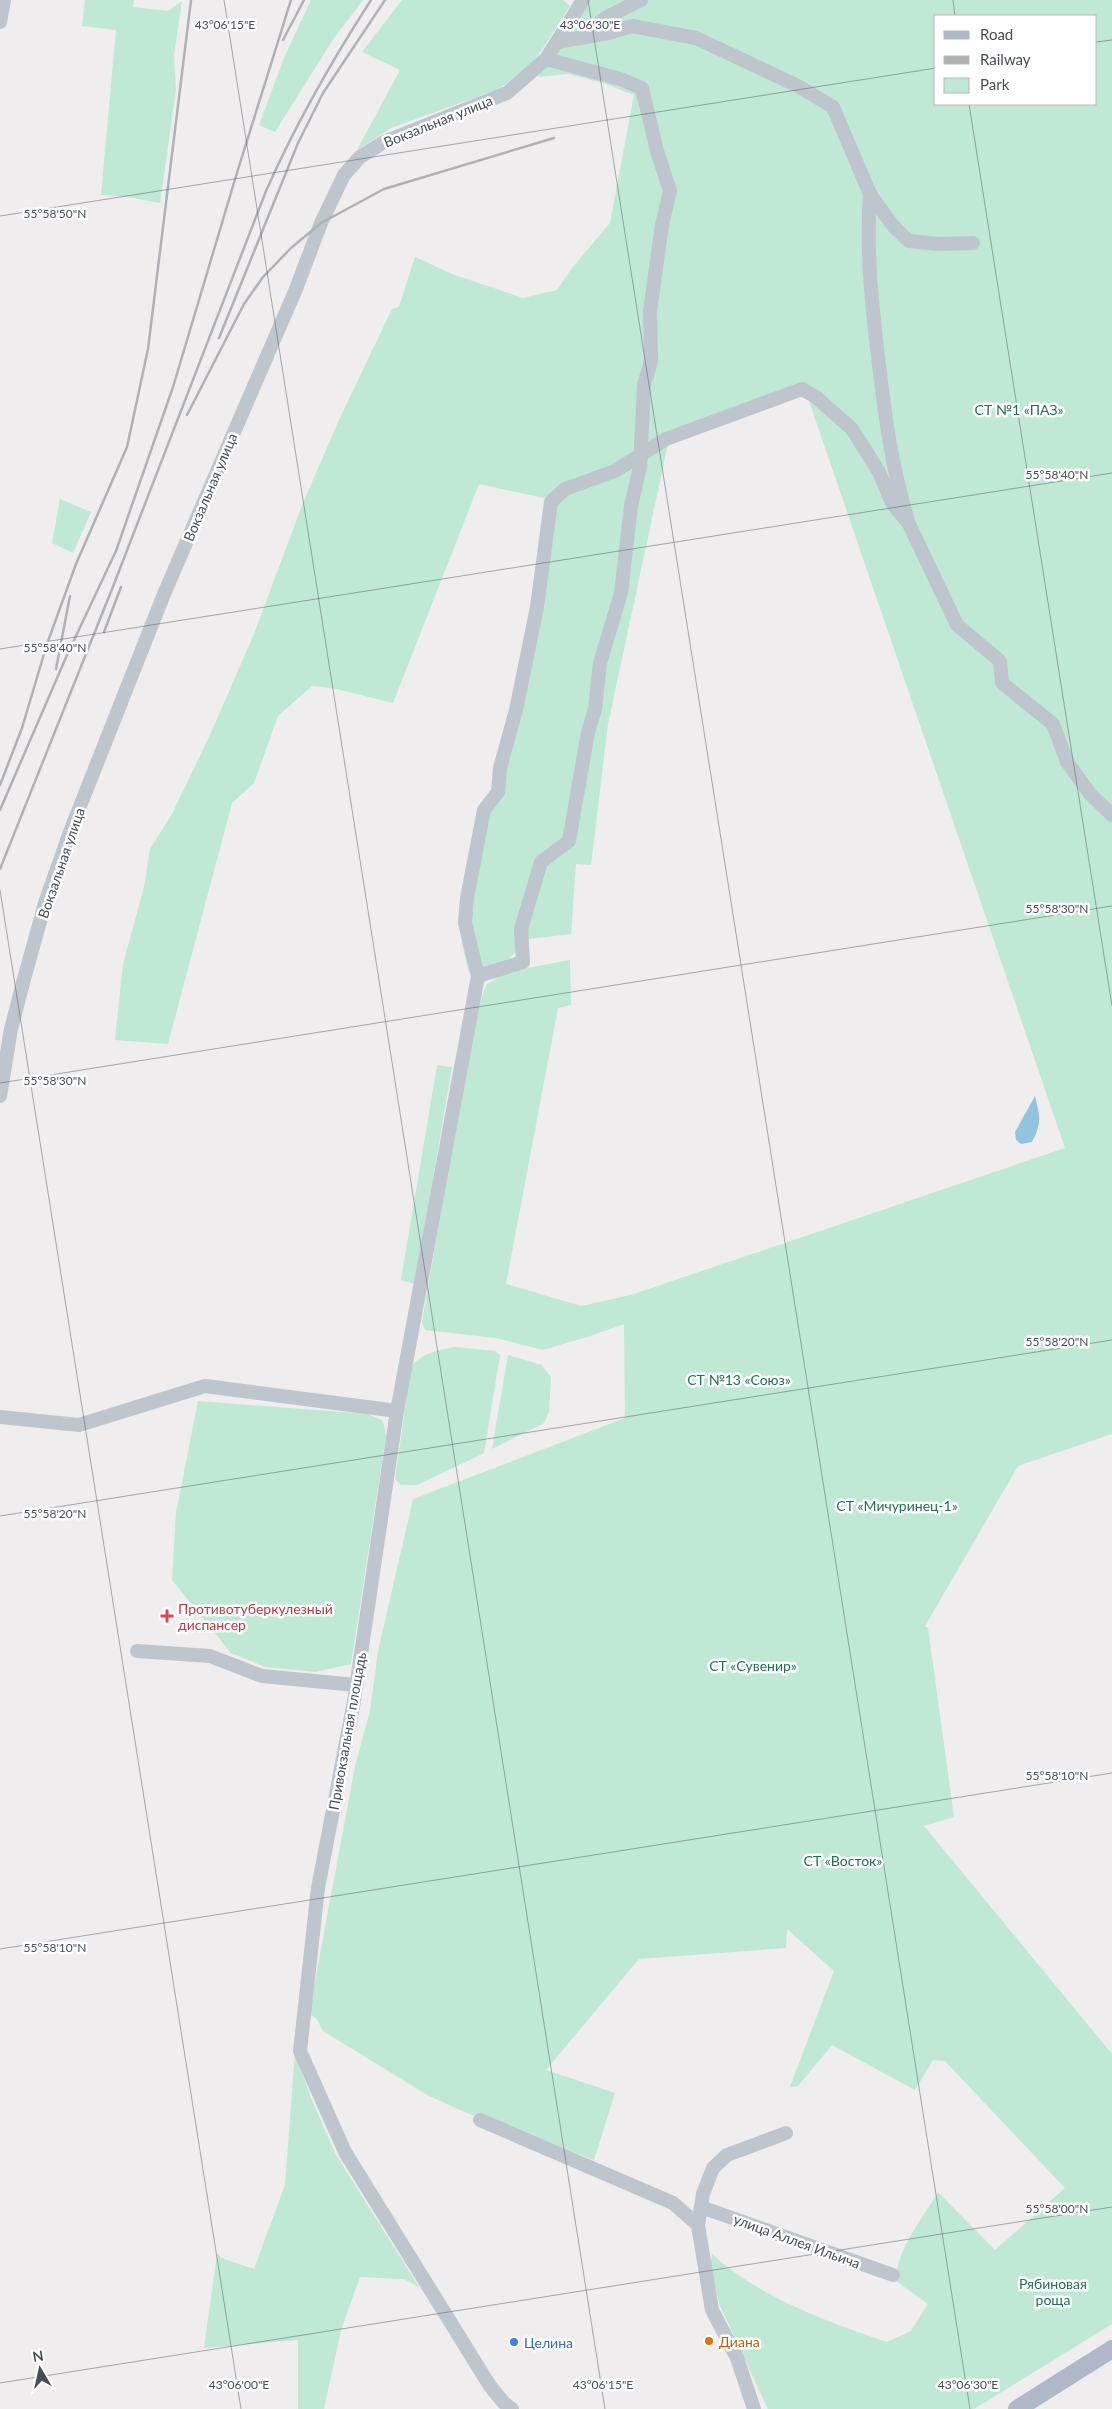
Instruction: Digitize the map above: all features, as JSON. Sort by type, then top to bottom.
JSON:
[{"type":"main road","points":[[1017,2409],[1112,2349]]},
{"type":"street","points":[[0,22],[4,0]]},
{"type":"street","name":"Вокзальная улица","points":[[0,1096],[11,1029],[24,979],[46,900],[71,829],[164,594],[296,288],[321,223],[344,175],[360,157],[384,142],[507,93],[546,59],[583,0]]},
{"type":"street","points":[[582,38],[605,18],[641,0]]},
{"type":"street","points":[[557,42],[632,26],[696,38],[798,86],[833,107],[870,194],[894,227],[909,241],[938,244],[973,242]]},
{"type":"street","points":[[546,59],[620,78],[642,88],[657,151],[670,191],[662,225],[650,311],[651,361],[644,385],[641,456],[631,506],[621,593],[600,663],[595,709],[588,732],[569,841],[541,862],[521,929],[523,962],[478,976],[465,923],[467,898],[484,810],[498,792],[500,768],[516,710],[537,607],[550,502],[565,489],[615,471],[641,456],[666,439],[802,389],[816,397],[852,429],[879,472],[892,503],[909,524]]},
{"type":"street","points":[[870,194],[868,232],[870,291],[888,436],[899,491],[909,524],[957,625],[1000,661],[1002,683],[1053,724],[1067,762],[1091,795],[1112,814]]},
{"type":"street","name":"Привокзальная площадь","points":[[478,976],[397,1411],[356,1685],[318,1888],[300,2051],[345,2152],[490,2386],[504,2403],[512,2409]]},
{"type":"street","points":[[0,1416],[79,1425],[205,1386],[397,1411]]},
{"type":"street","points":[[137,1651],[210,1656],[262,1676],[356,1685]]},
{"type":"street","points":[[480,2120],[673,2202],[698,2225]]},
{"type":"street","points":[[754,2409],[737,2358],[712,2310],[698,2225],[701,2207],[713,2168],[727,2155],[786,2133]]},
{"type":"street","name":"улица Аллея Ильича","points":[[701,2207],[893,2275]]},
{"type":"green space","points":[[85,0],[134,0],[133,7],[168,11],[182,1],[174,55],[176,90],[160,203],[127,197],[101,195],[116,30],[82,26]]},
{"type":"green space","points":[[311,0],[363,0],[334,38],[275,132],[259,125],[284,58]]},
{"type":"green space","points":[[402,0],[563,0],[570,6],[534,62],[499,89],[391,128],[357,150],[400,70],[362,52]]},
{"type":"green space","points":[[589,0],[1112,0],[1112,1434],[1018,1466],[925,1626],[928,1628],[954,1817],[924,1826],[1112,2054],[1112,2324],[974,2409],[768,2409],[720,2306],[710,2267],[712,2254],[731,2270],[772,2296],[817,2317],[887,2342],[911,2331],[928,2304],[896,2281],[897,2269],[905,2246],[938,2192],[995,2250],[1065,2188],[945,2061],[933,2060],[915,2090],[832,2045],[798,2086],[790,2087],[834,1971],[787,1929],[786,1948],[639,1959],[546,2070],[615,2093],[594,2160],[467,2113],[429,2096],[323,2031],[316,2018],[309,2014],[355,1766],[370,1711],[378,1651],[413,1499],[625,1418],[624,1324],[543,1350],[496,1338],[425,1330],[422,1322],[474,1021],[486,985],[507,972],[570,960],[571,1005],[558,1008],[506,1284],[581,1306],[631,1295],[1065,1148],[808,398],[800,394],[668,444],[608,724],[591,865],[576,864],[571,934],[529,939],[505,962],[469,973],[462,944],[462,919],[495,790],[520,667],[548,499],[479,484],[393,703],[337,689],[312,686],[278,716],[254,783],[232,803],[168,1044],[115,1040],[123,964],[144,887],[150,849],[171,816],[210,735],[254,634],[303,503],[338,422],[392,309],[399,307],[415,257],[452,274],[523,298],[557,290],[572,268],[610,223],[634,95],[603,83],[568,74],[538,77]]},
{"type":"green space","points":[[60,499],[91,512],[73,553],[52,543]]},
{"type":"green space","points":[[437,1065],[452,1067],[415,1284],[401,1280]]},
{"type":"green space","points":[[455,1347],[495,1351],[500,1355],[484,1453],[417,1485],[401,1485],[395,1479],[411,1367],[425,1355]]},
{"type":"green space","points":[[508,1355],[542,1365],[551,1377],[549,1412],[544,1423],[492,1449]]},
{"type":"green space","points":[[198,1401],[368,1414],[383,1421],[386,1435],[351,1664],[315,1672],[266,1667],[231,1653],[172,1580],[176,1513]]},
{"type":"green space","points":[[295,2052],[311,2098],[336,2155],[419,2287],[404,2279],[360,2277],[341,2330],[324,2409],[298,2409],[298,2340],[204,2348],[217,2254],[224,2259],[254,2269],[285,2185]]},
{"type":"water","points":[[1035,1096],[1039,1124],[1032,1142],[1021,1144],[1016,1140],[1015,1132]]},
{"type":"railway","points":[[0,785],[22,728],[47,644],[76,564],[127,447],[148,349],[191,0]]},
{"type":"railway","points":[[0,810],[67,655],[116,551],[173,387],[291,0]]},
{"type":"railway","points":[[283,40],[304,0]]},
{"type":"railway","points":[[0,869],[114,584],[266,191],[289,141],[315,93],[371,0]]},
{"type":"railway","points":[[219,338],[298,143],[323,93],[385,0]]},
{"type":"railway","points":[[187,415],[244,304],[263,277],[291,248],[321,223],[384,189],[554,138]]},
{"type":"railway","points":[[104,632],[121,587]]},
{"type":"railway","points":[[56,669],[70,596]]},
{"type":"place","name":"Противотуберкулезный диспансер","points":[[167,1616]]},
{"type":"place","name":"Диана","points":[[709,2341]]},
{"type":"place","name":"Целина","points":[[514,2342]]},
{"type":"park label","name":"СТ №1 «ПАЗ»","points":[[1019,409]]},
{"type":"park label","name":"СТ №13 «Союз»","points":[[739,1379]]},
{"type":"park label","name":"СТ «Мичуринец-1»","points":[[897,1505]]},
{"type":"park label","name":"СТ «Сувенир»","points":[[753,1665]]},
{"type":"park label","name":"СТ «Восток»","points":[[843,1860]]},
{"type":"park label","name":"Рябиновая роща","points":[[1053,2292]]}]
